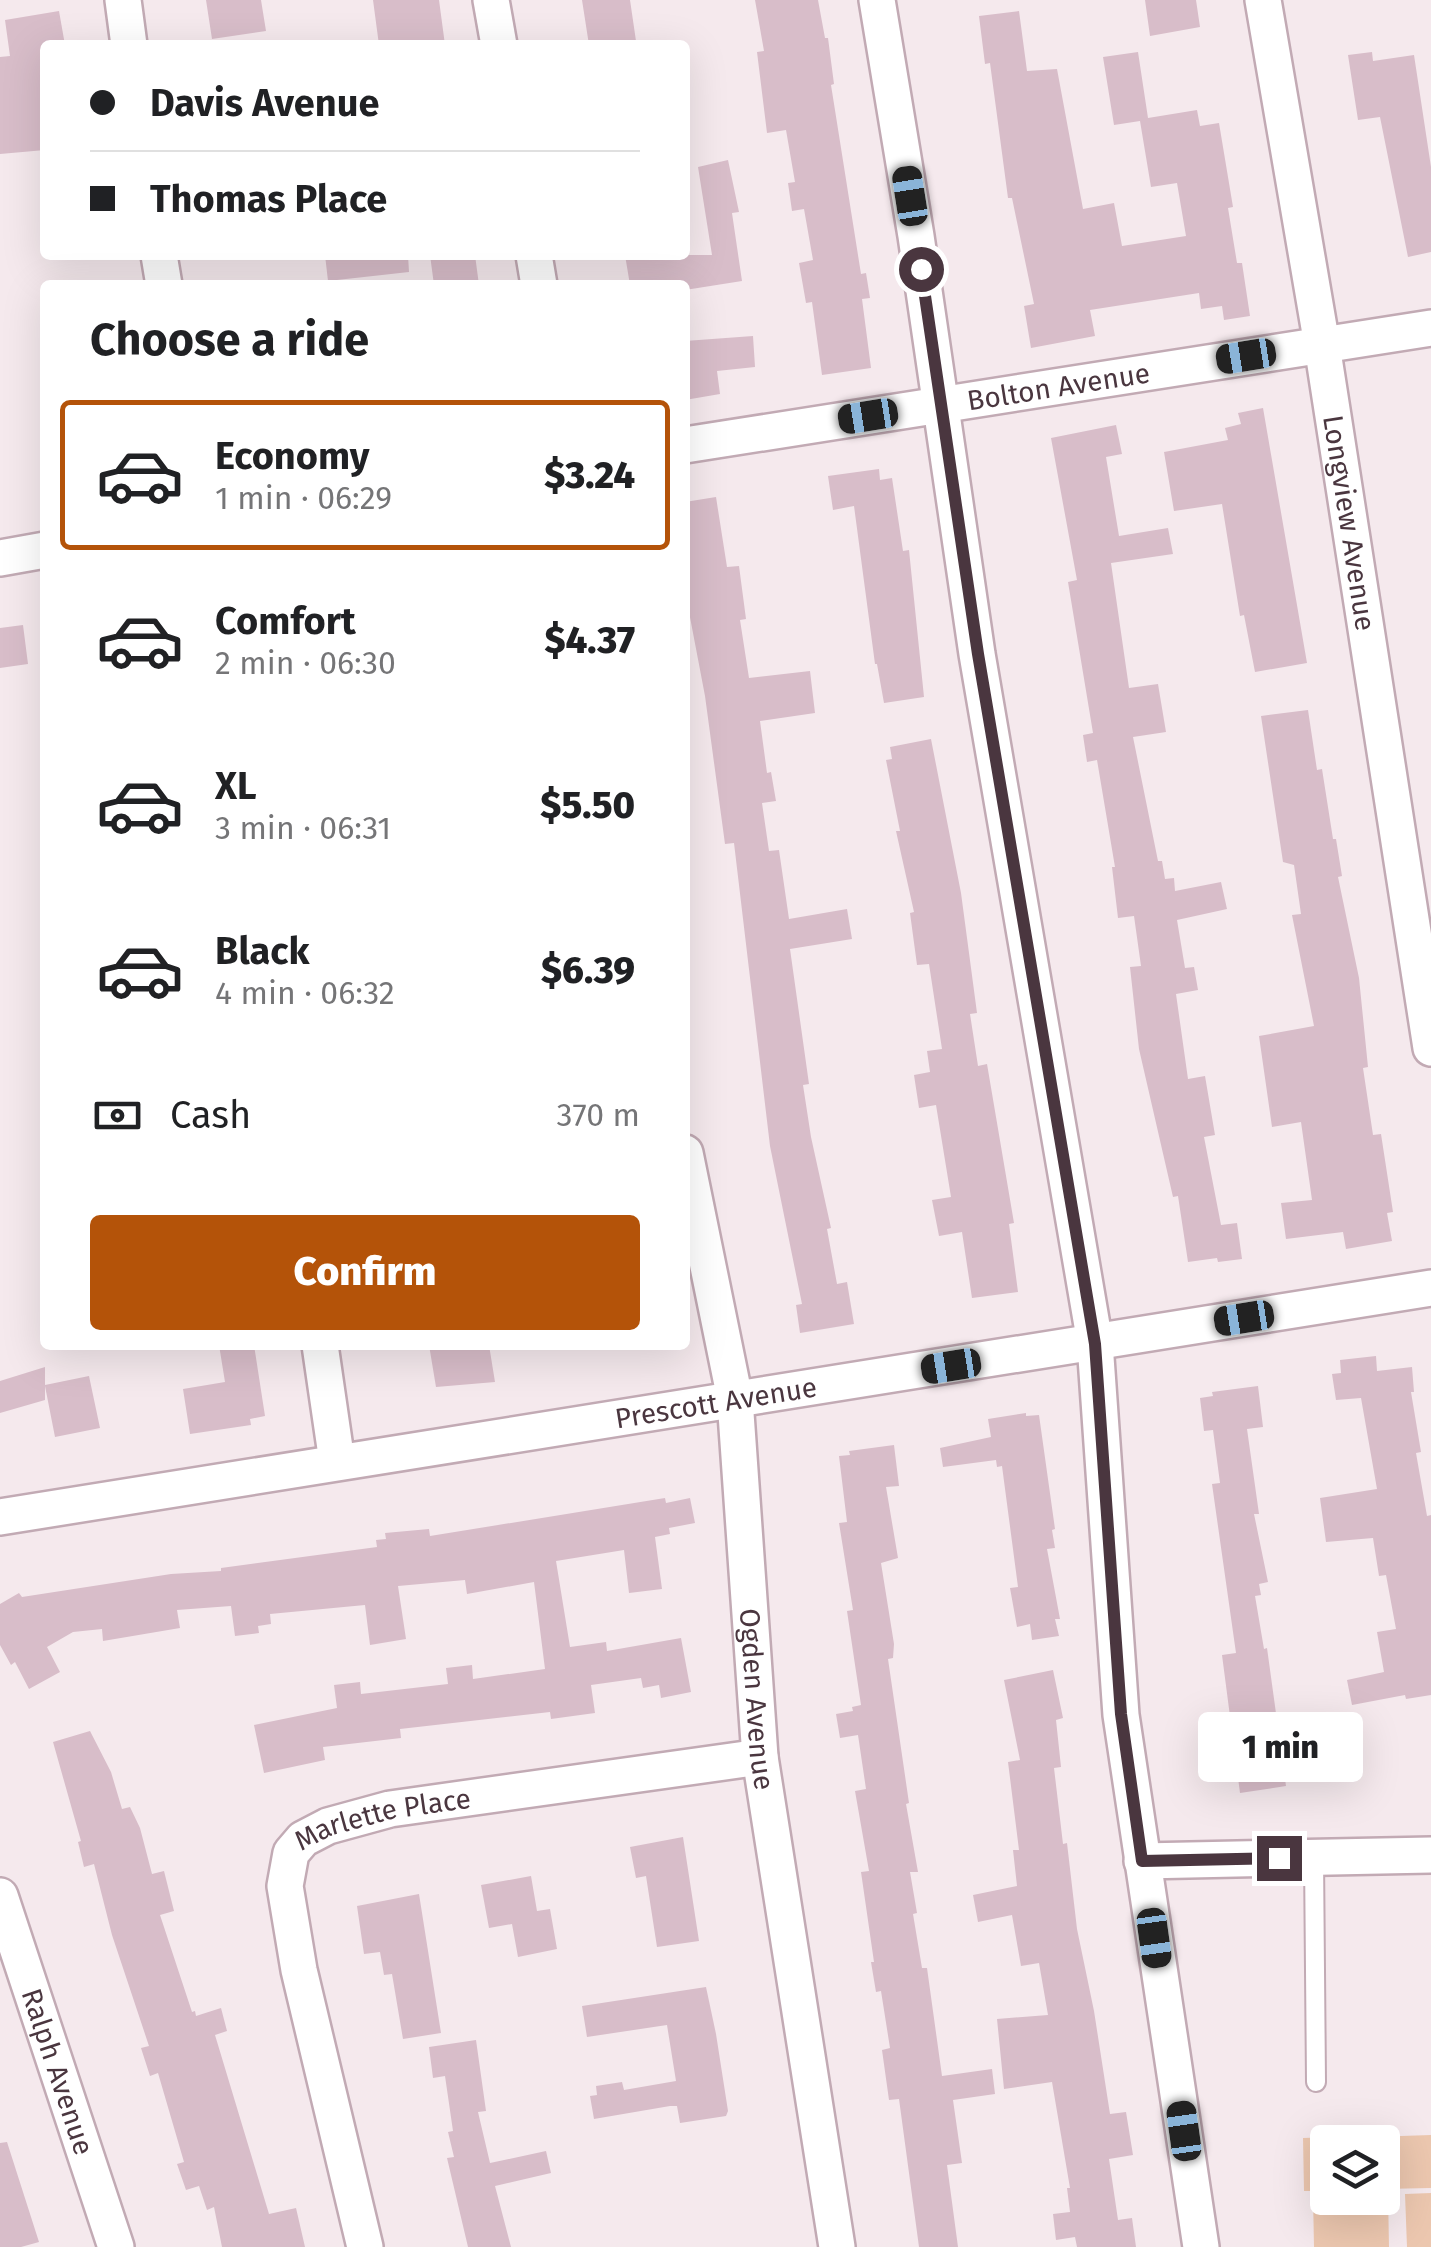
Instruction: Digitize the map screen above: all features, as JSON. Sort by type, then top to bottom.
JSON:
[{"type":"street","points":[[123,0],[128,40]]},
{"type":"street","points":[[491,0],[497,40]]},
{"type":"street","points":[[877,0],[978,654],[1095,1344],[1121,1714],[1201,2247]]},
{"type":"street","name":"Longview Avenue","points":[[1263,0],[1322,345],[1431,1048]]},
{"type":"street","name":"Bolton Avenue","points":[[690,444],[1431,328]]},
{"type":"street","points":[[0,558],[40,551]]},
{"type":"street","name":"Ogden Avenue","points":[[690,1178],[735,1399],[760,1757],[837,2247]]},
{"type":"street","name":"Prescott Avenue","points":[[0,1517],[1431,1288]]},
{"type":"street","points":[[321,1350],[338,1462]]},
{"type":"street","name":"Marlette Place","points":[[365,2247],[299,1970],[285,1886],[291,1853],[303,1839],[328,1826],[390,1810],[760,1757]]},
{"type":"street","points":[[1142,1861],[1431,1855]]},
{"type":"street","name":"Ralph Avenue","points":[[0,1896],[116,2247]]},
{"type":"lane","points":[[1314,1857],[1316,2082]]},
{"type":"shaded area","points":[[1431,2135],[1431,2188],[1400,2189],[1400,2136]]},
{"type":"shaded area","points":[[1303,2138],[1310,2138],[1310,2191],[1304,2191]]},
{"type":"shaded area","points":[[1431,2193],[1431,2247],[1407,2247],[1405,2194]]},
{"type":"shaded area","points":[[1313,2215],[1388,2215],[1389,2247],[1314,2247]]},
{"type":"building","points":[[206,0],[261,0],[266,31],[212,39]]},
{"type":"building","points":[[373,0],[439,0],[444,40],[378,40]]},
{"type":"building","points":[[582,0],[630,0],[636,40],[588,40]]},
{"type":"building","points":[[755,0],[818,0],[828,38],[834,84],[831,85],[861,274],[866,273],[870,298],[862,299],[871,368],[822,375],[812,302],[806,303],[799,263],[813,260],[804,209],[792,211],[788,183],[795,182],[786,130],[767,133],[757,52],[764,51]]},
{"type":"building","points":[[1145,0],[1196,0],[1200,27],[1150,36]]},
{"type":"building","points":[[59,11],[64,40],[40,40],[40,150],[0,154],[0,57],[10,56],[5,20]]},
{"type":"building","points":[[1019,11],[1027,71],[1057,69],[1083,209],[1114,203],[1122,246],[1186,236],[1177,183],[1151,187],[1140,121],[1114,125],[1103,57],[1138,52],[1148,118],[1197,110],[1200,126],[1219,123],[1233,207],[1228,208],[1250,316],[1224,320],[1222,306],[1201,309],[1199,293],[1090,310],[1095,336],[1031,348],[1024,306],[1034,304],[1012,198],[1008,198],[990,63],[985,64],[979,16]]},
{"type":"building","points":[[1372,52],[1373,61],[1414,55],[1431,167],[1431,252],[1408,257],[1380,117],[1358,120],[1348,55]]},
{"type":"building","points":[[728,160],[739,212],[732,213],[742,281],[690,289],[690,280],[629,280],[626,260],[690,260],[690,255],[712,255],[698,167]]},
{"type":"building","points":[[326,260],[408,260],[409,272],[328,280]]},
{"type":"building","points":[[431,260],[476,260],[478,280],[433,280]]},
{"type":"building","points":[[753,336],[755,367],[717,371],[720,394],[690,399],[690,341]]},
{"type":"building","points":[[1263,408],[1307,663],[1255,672],[1244,615],[1240,616],[1222,504],[1174,511],[1164,452],[1228,440],[1225,428],[1241,424],[1238,413]]},
{"type":"building","points":[[1116,425],[1122,454],[1106,457],[1119,536],[1168,528],[1173,554],[1111,563],[1129,688],[1158,684],[1166,732],[1133,737],[1158,861],[1162,861],[1165,879],[1174,878],[1175,891],[1221,882],[1227,909],[1177,920],[1185,968],[1194,967],[1198,990],[1176,994],[1188,1079],[1205,1076],[1215,1135],[1204,1137],[1221,1225],[1237,1223],[1242,1259],[1188,1262],[1178,1196],[1173,1197],[1139,1049],[1130,967],[1141,966],[1134,916],[1118,918],[1115,867],[1097,760],[1087,762],[1083,735],[1093,733],[1068,582],[1077,580],[1051,438]]},
{"type":"building","points":[[879,469],[880,480],[892,478],[903,551],[909,550],[924,697],[884,703],[875,664],[854,506],[833,510],[828,476]]},
{"type":"building","points":[[716,497],[727,567],[739,566],[746,619],[740,620],[749,678],[810,671],[815,713],[760,721],[767,773],[771,772],[776,801],[762,803],[769,851],[779,850],[789,919],[847,909],[852,939],[790,949],[809,1084],[803,1085],[811,1137],[831,1228],[827,1229],[837,1284],[847,1282],[854,1324],[800,1333],[796,1305],[802,1304],[770,1146],[734,843],[725,844],[690,617],[690,501]]},
{"type":"building","points":[[23,625],[28,664],[0,668],[0,628]]},
{"type":"building","points":[[1308,710],[1317,770],[1322,769],[1336,839],[1342,876],[1338,877],[1359,978],[1368,1067],[1363,1068],[1373,1135],[1381,1134],[1393,1212],[1387,1213],[1392,1241],[1346,1249],[1343,1232],[1286,1239],[1281,1203],[1312,1200],[1301,1122],[1272,1127],[1259,1036],[1314,1026],[1292,915],[1301,914],[1294,865],[1283,862],[1261,716]]},
{"type":"building","points":[[931,739],[961,893],[977,1013],[970,1014],[978,1066],[987,1064],[1014,1223],[1009,1224],[1018,1292],[972,1298],[962,1232],[939,1236],[932,1200],[951,1197],[936,1105],[919,1108],[914,1075],[930,1072],[927,1051],[942,1049],[929,964],[917,965],[910,913],[914,912],[896,831],[900,831],[886,760],[892,759],[890,747]]},
{"type":"building","points":[[220,1350],[255,1350],[265,1416],[250,1419],[251,1425],[190,1434],[183,1389],[225,1382]]},
{"type":"building","points":[[430,1350],[490,1350],[495,1382],[436,1387]]},
{"type":"building","points":[[1376,1356],[1377,1371],[1412,1367],[1411,1392],[1421,1452],[1416,1453],[1427,1516],[1431,1515],[1431,1695],[1406,1699],[1405,1695],[1352,1705],[1347,1680],[1384,1672],[1377,1632],[1396,1629],[1386,1575],[1379,1576],[1373,1538],[1326,1542],[1320,1498],[1377,1489],[1361,1398],[1336,1400],[1332,1374],[1341,1373],[1340,1360]]},
{"type":"building","points":[[45,1367],[45,1385],[89,1376],[100,1428],[55,1437],[45,1386],[45,1400],[0,1413],[0,1381]]},
{"type":"building","points":[[1258,1386],[1263,1427],[1247,1429],[1259,1514],[1254,1514],[1268,1582],[1259,1584],[1261,1595],[1255,1596],[1264,1649],[1267,1648],[1286,1786],[1240,1793],[1222,1655],[1236,1653],[1212,1484],[1220,1483],[1213,1430],[1204,1431],[1200,1398],[1213,1396],[1212,1392]]},
{"type":"building","points":[[1026,1413],[1039,1415],[1055,1529],[1055,1548],[1047,1549],[1060,1619],[1055,1619],[1059,1636],[1032,1640],[1030,1624],[1017,1627],[1010,1588],[1018,1587],[1002,1466],[997,1467],[996,1460],[943,1467],[940,1448],[991,1437],[988,1419]]},
{"type":"building","points":[[894,1445],[899,1486],[886,1487],[898,1558],[881,1563],[894,1644],[893,1658],[888,1659],[918,1872],[910,1872],[917,1913],[913,1914],[922,1968],[927,1968],[942,2076],[992,2069],[995,2094],[953,2100],[962,2163],[947,2165],[958,2247],[919,2247],[899,2099],[889,2100],[882,2050],[890,2048],[881,1991],[876,1992],[871,1962],[861,1872],[869,1871],[855,1791],[866,1789],[858,1735],[840,1738],[836,1714],[861,1705],[847,1611],[853,1610],[839,1523],[847,1522],[839,1456]]},
{"type":"building","points":[[665,1498],[666,1503],[690,1498],[695,1523],[669,1528],[670,1534],[655,1537],[662,1589],[629,1593],[624,1550],[556,1561],[570,1647],[606,1642],[607,1651],[681,1638],[691,1692],[661,1698],[659,1685],[643,1688],[641,1678],[591,1685],[595,1713],[551,1719],[550,1712],[400,1729],[401,1738],[323,1747],[325,1760],[264,1773],[254,1725],[337,1708],[334,1685],[360,1682],[361,1694],[448,1684],[446,1668],[472,1665],[473,1679],[545,1669],[534,1582],[467,1594],[465,1580],[398,1586],[406,1639],[370,1645],[365,1605],[270,1614],[271,1624],[258,1626],[259,1633],[235,1636],[231,1606],[177,1610],[180,1628],[103,1641],[102,1629],[73,1632],[47,1647],[60,1672],[29,1689],[15,1662],[11,1665],[0,1645],[0,1604],[19,1593],[22,1597],[171,1574],[221,1571],[377,1547],[376,1540],[386,1539],[385,1533],[429,1529],[430,1536]]},
{"type":"building","points":[[1053,1670],[1063,1718],[1056,1720],[1061,1767],[1054,1768],[1063,1844],[1067,1843],[1077,1929],[1110,2114],[1126,2112],[1133,2155],[1109,2159],[1118,2220],[1132,2218],[1136,2247],[1077,2247],[1075,2237],[1056,2240],[1053,2214],[1070,2212],[1070,2188],[1052,2082],[1004,2089],[997,2019],[1048,2015],[1039,1963],[1021,1966],[1012,1915],[978,1922],[973,1895],[1017,1886],[1013,1850],[1019,1850],[1008,1762],[1020,1760],[1004,1680]]},
{"type":"building","points":[[90,1731],[111,1772],[122,1809],[130,1807],[140,1828],[152,1874],[164,1871],[174,1911],[160,1915],[192,2012],[196,2016],[221,2008],[227,2031],[215,2035],[269,2214],[296,2208],[305,2247],[222,2247],[214,2207],[207,2210],[199,2186],[186,2190],[177,2164],[184,2162],[158,2073],[150,2076],[141,2048],[149,2046],[112,1935],[94,1864],[84,1867],[78,1842],[81,1841],[53,1742]]},
{"type":"building","points":[[683,1837],[699,1941],[657,1947],[646,1876],[636,1878],[630,1847]]},
{"type":"building","points":[[531,1876],[537,1911],[550,1909],[557,1949],[518,1957],[512,1924],[489,1928],[481,1885]]},
{"type":"building","points":[[419,1894],[441,2033],[403,2039],[392,1974],[384,1975],[380,1952],[364,1954],[357,1906]]},
{"type":"building","points":[[706,1987],[726,2116],[680,2123],[677,2106],[670,2106],[594,2119],[590,2096],[597,2095],[596,2086],[622,2082],[624,2090],[676,2081],[667,2025],[587,2037],[582,2006]]},
{"type":"building","points":[[476,2040],[486,2111],[478,2112],[490,2163],[546,2151],[551,2173],[495,2186],[511,2247],[468,2247],[447,2158],[454,2157],[448,2132],[453,2131],[445,2076],[433,2078],[429,2047]]},
{"type":"building","points":[[7,2142],[39,2242],[21,2247],[0,2247],[0,2143]]},
{"type":"route","points":[[921,269],[978,654],[1095,1344],[1121,1714],[1142,1861],[1279,1858]]}]
